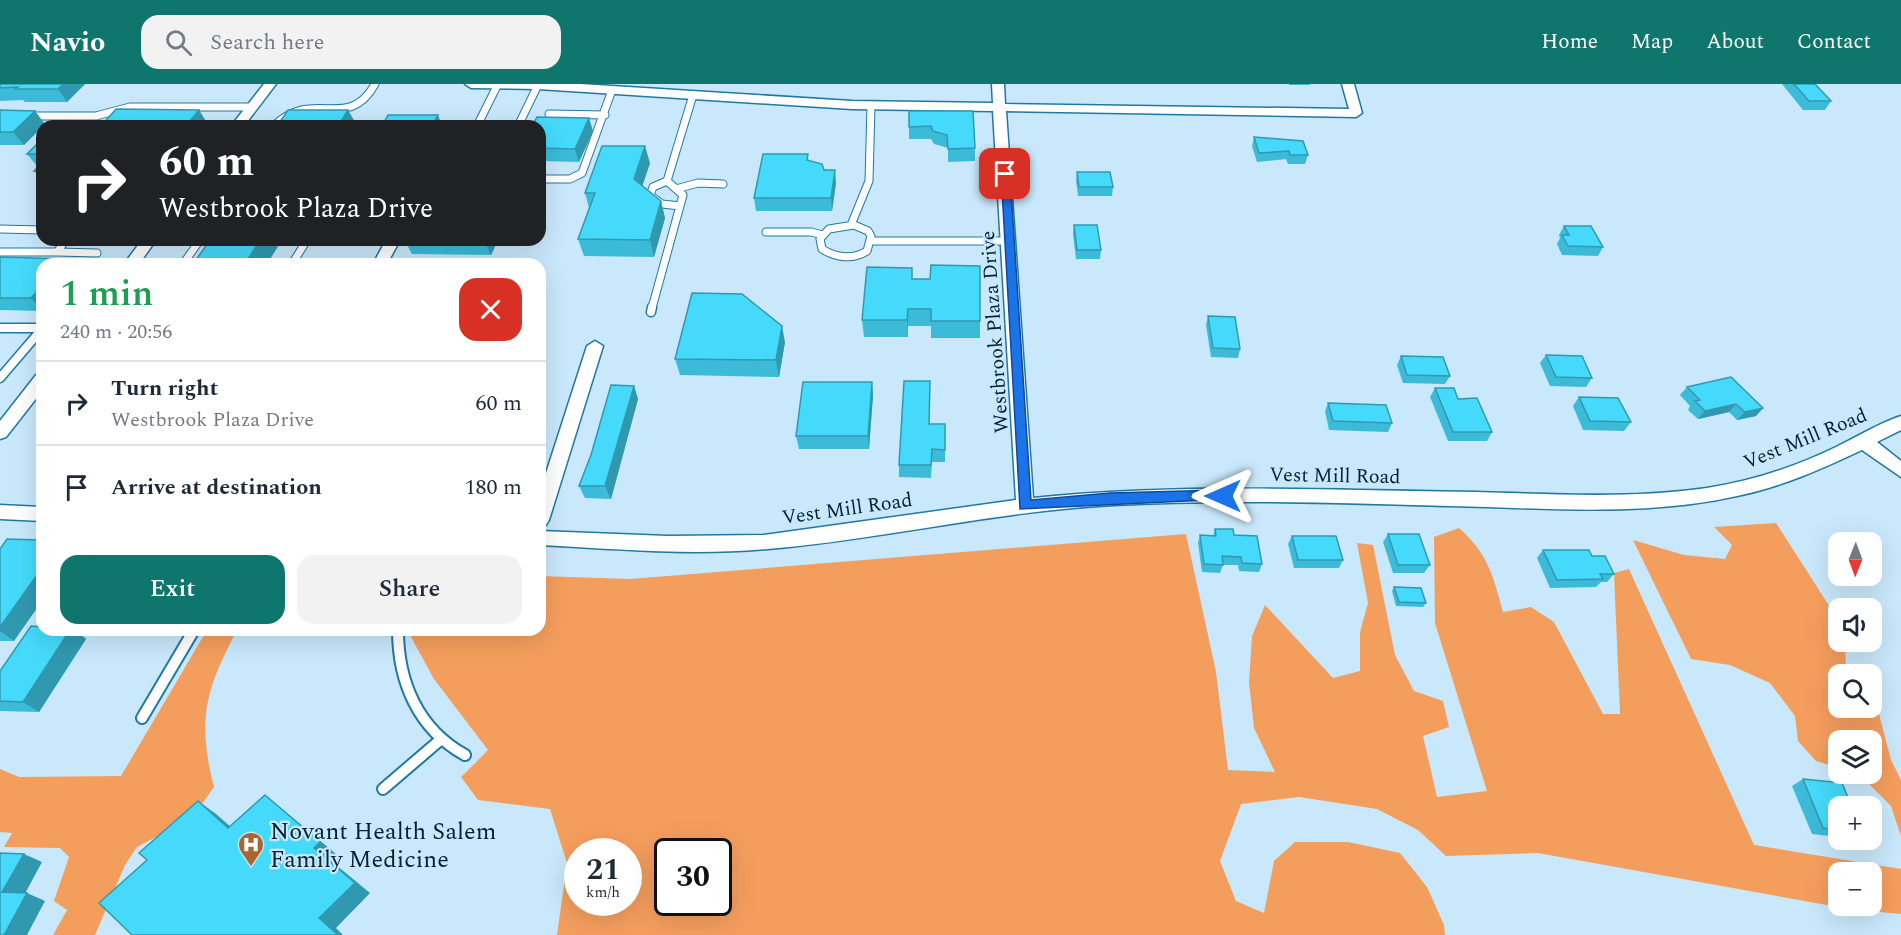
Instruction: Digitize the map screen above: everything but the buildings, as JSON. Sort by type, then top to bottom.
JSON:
[{"type":"street","points":[[242,120],[270,84]]},
{"type":"street","points":[[471,84],[538,85],[871,106],[1356,112],[1348,84]]},
{"type":"street","name":"Westbrook Plaza Drive","points":[[998,84],[1010,241],[1025,506]]},
{"type":"street","points":[[546,501],[595,346]]},
{"type":"street","points":[[0,433],[36,387]]},
{"type":"street","name":"Vest Mill Road","points":[[546,538],[733,543],[794,540],[1025,506],[1110,498],[1199,495],[1605,501],[1680,498],[1746,487],[1788,474],[1864,442],[1901,422]]},
{"type":"street","points":[[1864,442],[1901,470]]},
{"type":"street","points":[[0,512],[36,514]]},
{"type":"lane","points":[[278,120],[283,114],[298,108],[347,108],[363,102],[375,84]]},
{"type":"lane","points":[[480,120],[498,84]]},
{"type":"lane","points":[[521,120],[538,85]]},
{"type":"lane","points":[[546,179],[570,179],[582,173],[605,115],[612,90]]},
{"type":"lane","points":[[667,181],[693,95]]},
{"type":"lane","points":[[851,225],[869,181],[871,106]]},
{"type":"lane","points":[[22,116],[96,116],[125,107],[252,107]]},
{"type":"lane","points":[[549,114],[605,115]]},
{"type":"lane","points":[[651,312],[683,195],[667,181]]},
{"type":"lane","points":[[667,181],[652,187],[650,195],[662,204],[680,206]]},
{"type":"lane","points":[[676,189],[698,183],[723,184]]},
{"type":"lane","points":[[851,225],[868,231],[872,241],[871,246],[859,255],[842,257],[822,249],[820,244],[823,235],[837,226],[851,225]]},
{"type":"lane","points":[[0,229],[36,230]]},
{"type":"lane","points":[[766,232],[811,231],[823,235]]},
{"type":"lane","points":[[872,241],[1010,241]]},
{"type":"lane","points":[[57,252],[62,246]]},
{"type":"lane","points":[[0,252],[97,253]]},
{"type":"lane","points":[[0,328],[36,328]]},
{"type":"lane","points":[[0,378],[36,334]]},
{"type":"lane","points":[[142,718],[190,636]]},
{"type":"lane","points":[[398,636],[398,649],[407,687],[430,730],[439,741],[465,755]]},
{"type":"lane","points":[[383,789],[439,741]]},
{"type":"shaded area","points":[[1776,523],[1828,604],[1828,652],[1845,652],[1846,664],[1828,664],[1828,718],[1880,718],[1891,760],[1901,780],[1901,836],[1891,806],[1869,784],[1882,784],[1882,730],[1828,730],[1828,765],[1816,761],[1798,741],[1795,716],[1770,683],[1730,665],[1691,659],[1633,540],[1684,555],[1725,559],[1732,545],[1714,527]]},
{"type":"shaded area","points":[[1459,528],[1483,556],[1496,587],[1503,612],[1531,607],[1554,622],[1603,714],[1620,714],[1614,573],[1629,569],[1754,845],[1858,862],[1828,862],[1828,905],[1538,853],[1446,856],[1418,830],[1377,809],[1299,797],[1241,804],[1220,861],[1236,901],[1264,913],[1274,861],[1295,842],[1348,842],[1400,853],[1427,887],[1444,925],[1445,935],[557,935],[564,885],[564,916],[642,916],[642,838],[564,838],[564,853],[550,809],[478,800],[461,777],[488,750],[434,679],[411,636],[546,636],[546,576],[630,579],[1186,534],[1216,672],[1228,770],[1275,772],[1254,728],[1249,682],[1252,636],[1265,605],[1333,678],[1360,671],[1360,632],[1368,603],[1357,543],[1373,545],[1395,655],[1414,691],[1443,701],[1449,727],[1423,736],[1437,797],[1487,791],[1435,623],[1434,537]]},
{"type":"shaded area","points":[[203,636],[234,636],[211,689],[207,706],[206,743],[214,787],[192,818],[137,847],[125,865],[95,935],[53,935],[67,910],[54,901],[69,857],[60,848],[4,847],[12,833],[0,832],[0,769],[19,777],[121,776]]},
{"type":"shaded area","points":[[1882,866],[1901,869],[1901,914],[1882,912]]},
{"type":"place","name":"Novant Health Salem Family Medicine","points":[[251,868]]},
{"type":"route","points":[[1005,174],[1025,506],[1110,498],[1223,496]]}]
